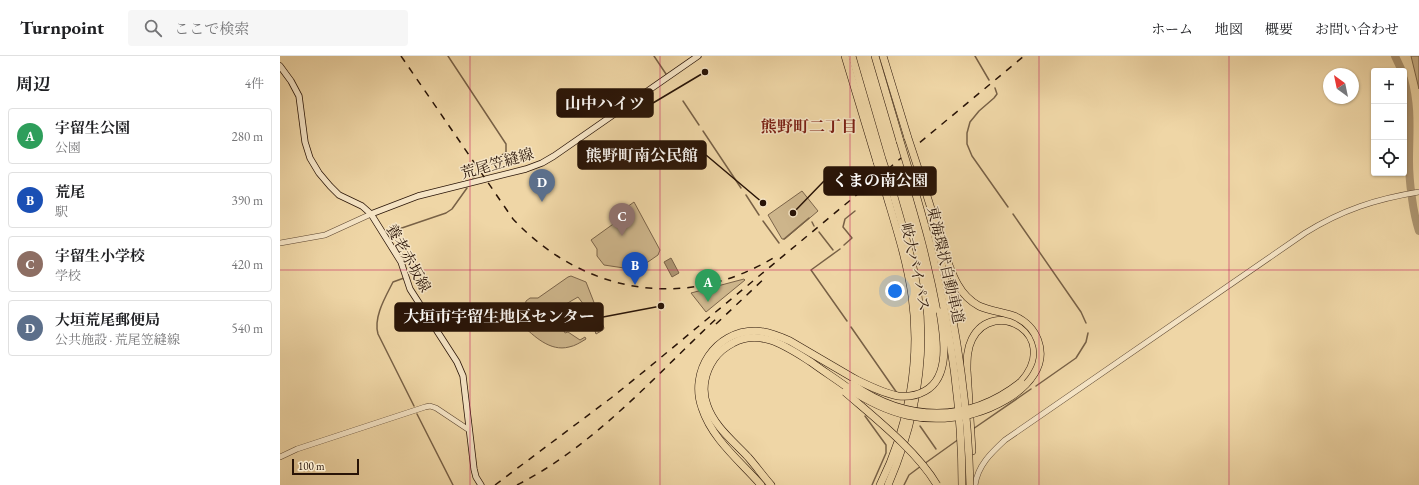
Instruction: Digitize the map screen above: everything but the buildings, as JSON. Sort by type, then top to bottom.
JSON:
[{"type":"highway","name":"岐大バイパス","points":[[845,56],[880,160]]},
{"type":"highway","name":"岐大バイパス","points":[[852,56],[888,188],[912,295],[914,313],[915,354],[910,395],[895,452],[880,485]]},
{"type":"highway","name":"東海環状自動車道","points":[[875,56],[912,181],[936,271],[953,361],[960,425],[962,485]]},
{"type":"highway","name":"東海環状自動車道","points":[[883,56],[908,138],[941,260],[956,329],[967,419],[970,485]]},
{"type":"highway","points":[[761,485],[718,439],[708,425],[701,407],[698,380],[701,371],[708,356],[720,343],[728,338],[746,332],[755,331],[773,334],[790,341],[800,351],[850,386],[867,400],[897,413],[921,418],[956,417],[996,405],[1014,394],[1030,380],[1038,368],[1040,354],[1038,340],[1031,328],[1014,316],[980,306],[967,297],[958,285],[948,262],[908,138]]},
{"type":"highway","points":[[850,386],[891,394],[913,396],[932,386],[940,374],[943,358],[937,291],[912,181]]},
{"type":"highway","name":"岐大バイパス","points":[[888,188],[909,249],[914,269],[920,313],[921,346],[920,372],[912,414],[901,453],[888,485]]},
{"type":"highway","points":[[771,485],[749,458],[719,426],[707,405],[705,396],[705,379],[711,363],[718,353],[728,346],[744,339],[760,337],[768,339],[800,351],[850,386],[881,401],[911,411],[945,413],[955,412],[967,409],[973,408],[1004,394],[1021,382],[1027,375],[1033,363],[1035,350],[1032,340],[1025,330],[1010,322],[997,321],[985,325],[972,340],[969,349],[967,370],[969,405],[970,413],[971,436],[970,485]]},
{"type":"highway","points":[[850,386],[927,470],[937,485]]},
{"type":"main road","name":"荒尾笠縫線","points":[[371,214],[418,196],[526,169],[542,163],[569,146],[698,56]]},
{"type":"main road","name":"養老赤坂線","points":[[280,66],[291,81],[299,96],[307,151],[319,173],[339,195],[362,206],[371,214],[401,262],[410,289],[443,338],[461,369],[474,469],[476,477],[481,485]]},
{"type":"street","points":[[975,485],[976,477],[981,466],[1006,440],[1300,236],[1340,213],[1382,199],[1419,192]]},
{"type":"street","points":[[280,243],[325,235],[371,214]]},
{"type":"street","points":[[280,457],[297,449],[430,406],[436,408],[469,430]]},
{"type":"shaded area","points":[[1411,56],[1419,56],[1419,89]]},
{"type":"shaded area","points":[[802,191],[818,211],[785,239],[782,239],[768,215]]},
{"type":"shaded area","points":[[634,202],[660,250],[658,255],[645,264],[643,261],[624,268],[604,265],[597,256],[597,249],[591,240],[616,222],[613,217]]},
{"type":"shaded area","points":[[671,258],[679,273],[672,277],[664,262]]},
{"type":"shaded area","points":[[571,276],[586,282],[604,328],[596,334],[593,325],[594,319],[590,311],[578,297],[554,311],[565,333],[568,332],[580,340],[585,337],[586,339],[571,346],[562,348],[555,347],[543,342],[522,325],[529,318],[525,306],[526,301],[530,298],[538,298]]},
{"type":"shaded area","points":[[744,279],[745,280],[706,312],[691,293]]},
{"type":"waterway","points":[[448,56],[506,144],[506,152],[481,170]]},
{"type":"waterway","points":[[654,56],[666,74]]},
{"type":"waterway","points":[[975,56],[989,80]]},
{"type":"waterway","points":[[1395,56],[1401,68]]},
{"type":"waterway","points":[[995,88],[997,94],[970,122],[967,133],[967,144],[972,156],[1008,207]]},
{"type":"waterway","points":[[1407,90],[1410,130],[1409,161],[1411,187],[1413,206],[1419,231]]},
{"type":"waterway","points":[[683,101],[699,125]]},
{"type":"waterway","points":[[703,131],[741,188]]},
{"type":"waterway","points":[[473,178],[477,174]]},
{"type":"waterway","points":[[387,234],[446,213],[452,209],[467,188]]},
{"type":"waterway","points":[[746,195],[759,215]]},
{"type":"waterway","points":[[844,245],[852,238],[843,227],[845,219],[855,211]]},
{"type":"waterway","points":[[1013,214],[1081,312],[1086,323]]},
{"type":"waterway","points":[[784,239],[809,218]]},
{"type":"waterway","points":[[763,221],[779,243]]},
{"type":"waterway","points":[[812,222],[814,226]]},
{"type":"waterway","points":[[819,232],[833,250]]},
{"type":"waterway","points":[[840,249],[811,270],[847,321]]},
{"type":"waterway","points":[[404,278],[393,282],[381,307],[377,327],[378,334],[414,406]]},
{"type":"waterway","points":[[851,327],[897,393]]},
{"type":"waterway","points":[[1036,386],[1076,358],[1086,342],[1088,333]]},
{"type":"waterway","points":[[973,429],[1031,389]]},
{"type":"waterway","points":[[417,414],[453,485]]},
{"type":"waterway","points":[[865,416],[886,445],[886,453],[872,485]]},
{"type":"waterway","points":[[920,426],[936,449]]},
{"type":"waterway","points":[[924,464],[959,439]]},
{"type":"waterway","points":[[904,485],[909,475],[921,466]]},
{"type":"railway","points":[[401,56],[513,219],[541,245],[572,265],[605,279],[639,287],[674,289],[709,284],[744,273],[778,255]]},
{"type":"railway","points":[[495,485],[611,398],[647,369],[1024,56]]},
{"type":"railway","points":[[716,324],[767,276]]},
{"type":"railway","points":[[517,485],[572,451],[598,430],[647,386],[718,317]]},
{"type":"place","name":"山中ハイツ","points":[[705,72]]},
{"type":"place","name":"大垣荒尾郵便局","points":[[542,202]]},
{"type":"place","name":"熊野町南公民館","points":[[763,203]]},
{"type":"place","name":"くまの南公園","points":[[793,213]]},
{"type":"place","name":"宇留生小学校","points":[[622,236]]},
{"type":"place","name":"荒尾","points":[[635,285]]},
{"type":"place","name":"宇留生公園","points":[[708,302]]},
{"type":"place","name":"大垣市宇留生地区センター","points":[[661,306]]},
{"type":"district","name":"熊野町二丁目","points":[[809,126]]}]
